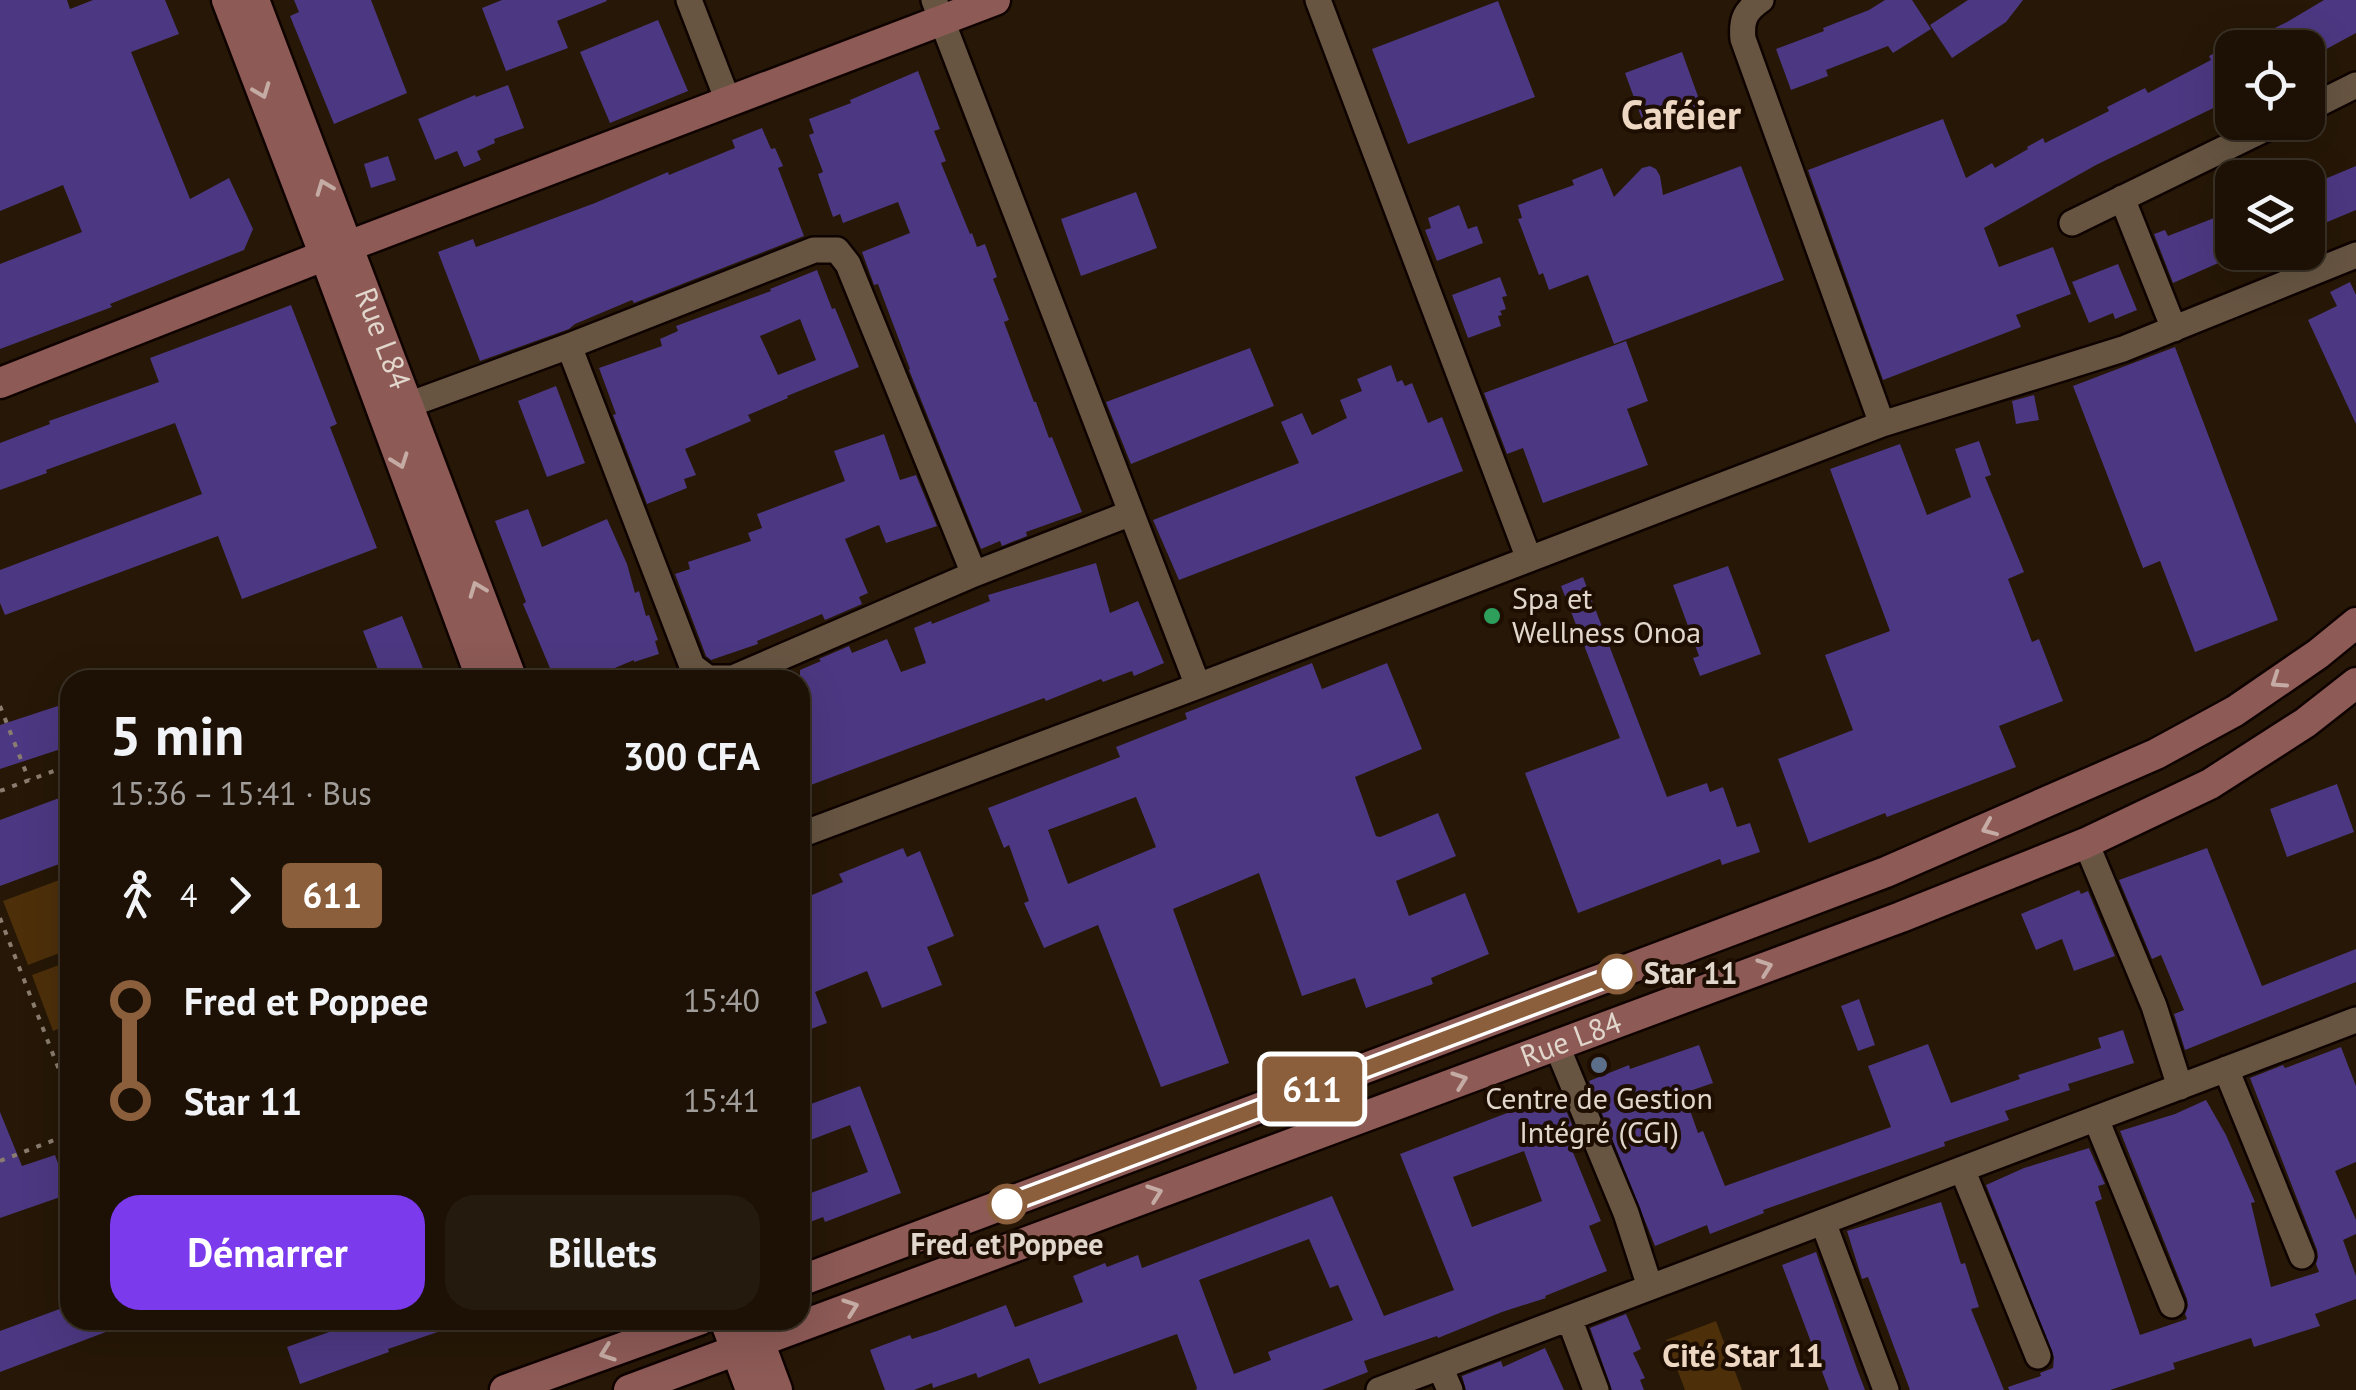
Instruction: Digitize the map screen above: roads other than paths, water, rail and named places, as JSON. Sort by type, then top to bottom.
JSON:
[{"type":"main road","name":"Rue L84","points":[[228,0],[336,251]]},
{"type":"main road","name":"Rue L84","points":[[254,0],[336,251],[395,410],[479,670]]},
{"type":"main road","points":[[0,382],[728,102],[938,10],[995,0]]},
{"type":"main road","name":"Rue L84","points":[[395,410],[508,670]]},
{"type":"main road","name":"Rue L84","points":[[810,1278],[1886,872],[2156,754],[2235,711],[2356,623]]},
{"type":"main road","name":"Rue L84","points":[[810,1315],[1901,917],[2086,843],[2210,784],[2305,723],[2356,683]]},
{"type":"main road","points":[[1886,872],[1901,917]]},
{"type":"main road","points":[[506,1390],[671,1330]]},
{"type":"main road","name":"Rue L84","points":[[629,1390],[749,1337]]},
{"type":"main road","points":[[749,1337],[751,1390]]},
{"type":"main road","points":[[749,1337],[778,1390]]},
{"type":"street","points":[[690,0],[728,102]]},
{"type":"street","points":[[1318,0],[1529,559]]},
{"type":"street","points":[[1761,0],[1749,8],[1742,21],[1743,40],[1882,424]]},
{"type":"street","points":[[938,10],[1198,686]]},
{"type":"street","points":[[2325,100],[2356,85]]},
{"type":"street","points":[[2072,223],[2242,140]]},
{"type":"street","points":[[2122,198],[2174,330]]},
{"type":"street","points":[[395,410],[814,250],[837,250],[848,264],[974,574]]},
{"type":"street","points":[[810,831],[1882,424],[2122,349],[2356,255]]},
{"type":"street","points":[[568,346],[692,666],[697,670]]},
{"type":"street","points":[[752,670],[974,574],[1132,513]]},
{"type":"street","points":[[2086,843],[2154,1006],[2180,1086]]},
{"type":"street","points":[[1379,1390],[1445,1378],[1569,1318],[2356,1020]]},
{"type":"street","points":[[1556,1044],[1626,1213],[1650,1288]]},
{"type":"street","points":[[2226,1069],[2302,1256]]},
{"type":"street","points":[[2096,1118],[2172,1306]]},
{"type":"street","points":[[1962,1169],[2038,1356]]},
{"type":"street","points":[[1823,1222],[1886,1390]]},
{"type":"street","points":[[1569,1318],[1596,1390]]},
{"type":"place","name":"Spa et Wellness Onoa","points":[[1492,616]]},
{"type":"place","name":"Star 11","points":[[1617,974]]},
{"type":"place","name":"Centre de Gestion Intégré (CGI)","points":[[1599,1065]]},
{"type":"place","name":"Fred et Poppee","points":[[1007,1204]]},
{"type":"district","name":"Caféier","points":[[1681,115]]},
{"type":"district","name":"Cité Star 11","points":[[1743,1356]]}]
